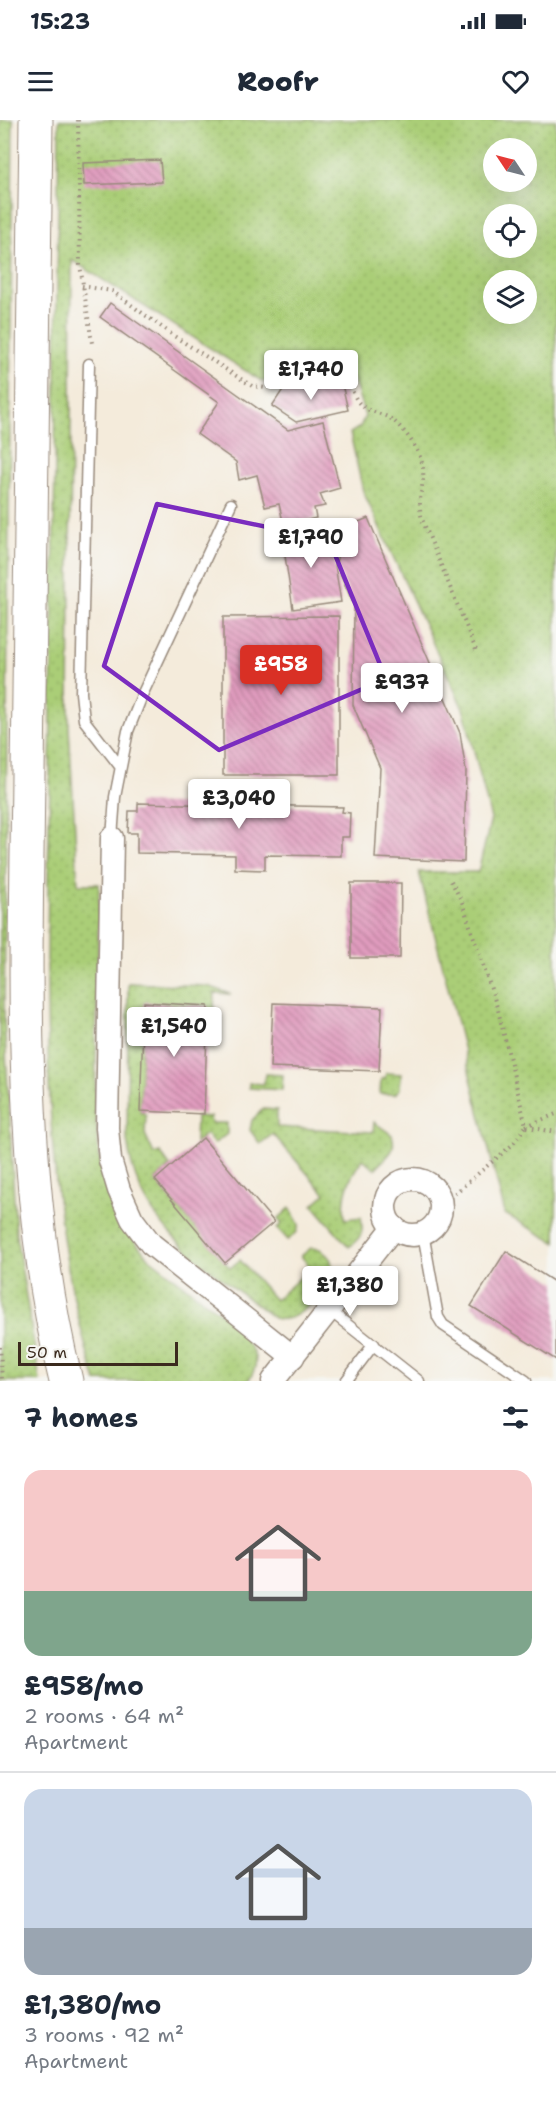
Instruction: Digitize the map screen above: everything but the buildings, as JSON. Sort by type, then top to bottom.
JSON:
[{"type":"main road","points":[[36,120],[28,1011],[30,1116],[36,1198],[48,1294],[66,1381]]},
{"type":"street","points":[[112,838],[107,1128],[110,1160],[119,1190],[132,1219],[151,1244],[294,1357]]},
{"type":"street","points":[[418,1180],[427,1183],[439,1196],[441,1205],[436,1222],[423,1233],[408,1234],[394,1227],[386,1212],[385,1203],[393,1187],[401,1182],[418,1180]]},
{"type":"street","points":[[273,1381],[394,1227]]},
{"type":"lane","points":[[89,364],[81,693],[84,720],[120,765]]},
{"type":"lane","points":[[112,838],[120,765],[128,731],[143,693],[231,504]]},
{"type":"lane","points":[[423,1233],[426,1264],[438,1317],[443,1325],[526,1381]]},
{"type":"lane","points":[[329,1310],[374,1344],[411,1378]]},
{"type":"lane","points":[[346,1381],[374,1344]]},
{"type":"path","points":[[78,120],[82,286],[92,343]]},
{"type":"path","points":[[82,286],[112,291],[190,347],[252,386],[266,388],[290,376],[305,381],[340,376],[350,383],[361,405],[396,423],[412,442],[421,461],[422,479],[418,501],[422,519],[476,650]]},
{"type":"path","points":[[449,878],[462,902],[498,1010],[526,1126]]},
{"type":"path","points":[[441,1205],[512,1144],[526,1126],[556,1114]]},
{"type":"path","points":[[526,1126],[556,1131]]},
{"type":"path","points":[[0,1347],[2,1381]]},
{"type":"highlighted area","points":[[157,504],[329,540],[386,679],[219,750],[104,666]]},
{"type":"green space","points":[[0,120],[13,120],[4,1017],[16,1235],[40,1381],[0,1381]]},
{"type":"green space","points":[[59,120],[556,120],[556,1243],[505,1214],[419,872],[478,872],[491,819],[464,711],[363,491],[350,433],[360,427],[365,416],[353,378],[340,372],[310,376],[286,371],[263,382],[72,260],[69,728],[78,884],[99,884],[95,1109],[102,1175],[111,1202],[137,1244],[148,1257],[250,1336],[246,1342],[256,1361],[254,1371],[248,1381],[96,1381],[76,1310],[63,1236],[54,1159],[47,1003]]},
{"type":"green space","points":[[128,983],[208,986],[231,994],[215,993],[214,1009],[208,1009],[208,1006],[144,1003],[140,1111],[146,1115],[145,1134],[154,1154],[160,1152],[170,1166],[155,1180],[230,1268],[240,1260],[275,1300],[311,1268],[301,1256],[311,1248],[320,1249],[330,1258],[333,1268],[325,1269],[322,1287],[309,1305],[292,1317],[274,1318],[201,1263],[161,1223],[145,1199],[134,1172],[127,1140]]},
{"type":"green space","points":[[386,1073],[401,1074],[400,1089],[395,1094],[380,1094],[381,1079],[385,1079]]},
{"type":"green space","points":[[265,1074],[283,1075],[282,1090],[249,1088],[249,1083],[264,1084]]},
{"type":"green space","points":[[263,1109],[277,1110],[277,1127],[373,1132],[374,1122],[392,1135],[392,1151],[386,1158],[375,1169],[363,1159],[350,1180],[344,1202],[345,1219],[361,1217],[362,1227],[361,1234],[349,1247],[313,1205],[325,1194],[273,1134],[260,1144],[250,1130],[252,1120]]},
{"type":"green space","points":[[196,1117],[210,1117],[211,1123],[227,1123],[227,1134],[214,1144],[206,1134],[195,1143]]},
{"type":"green space","points":[[290,1208],[299,1224],[297,1232],[288,1240],[277,1228],[282,1224],[278,1219]]}]
